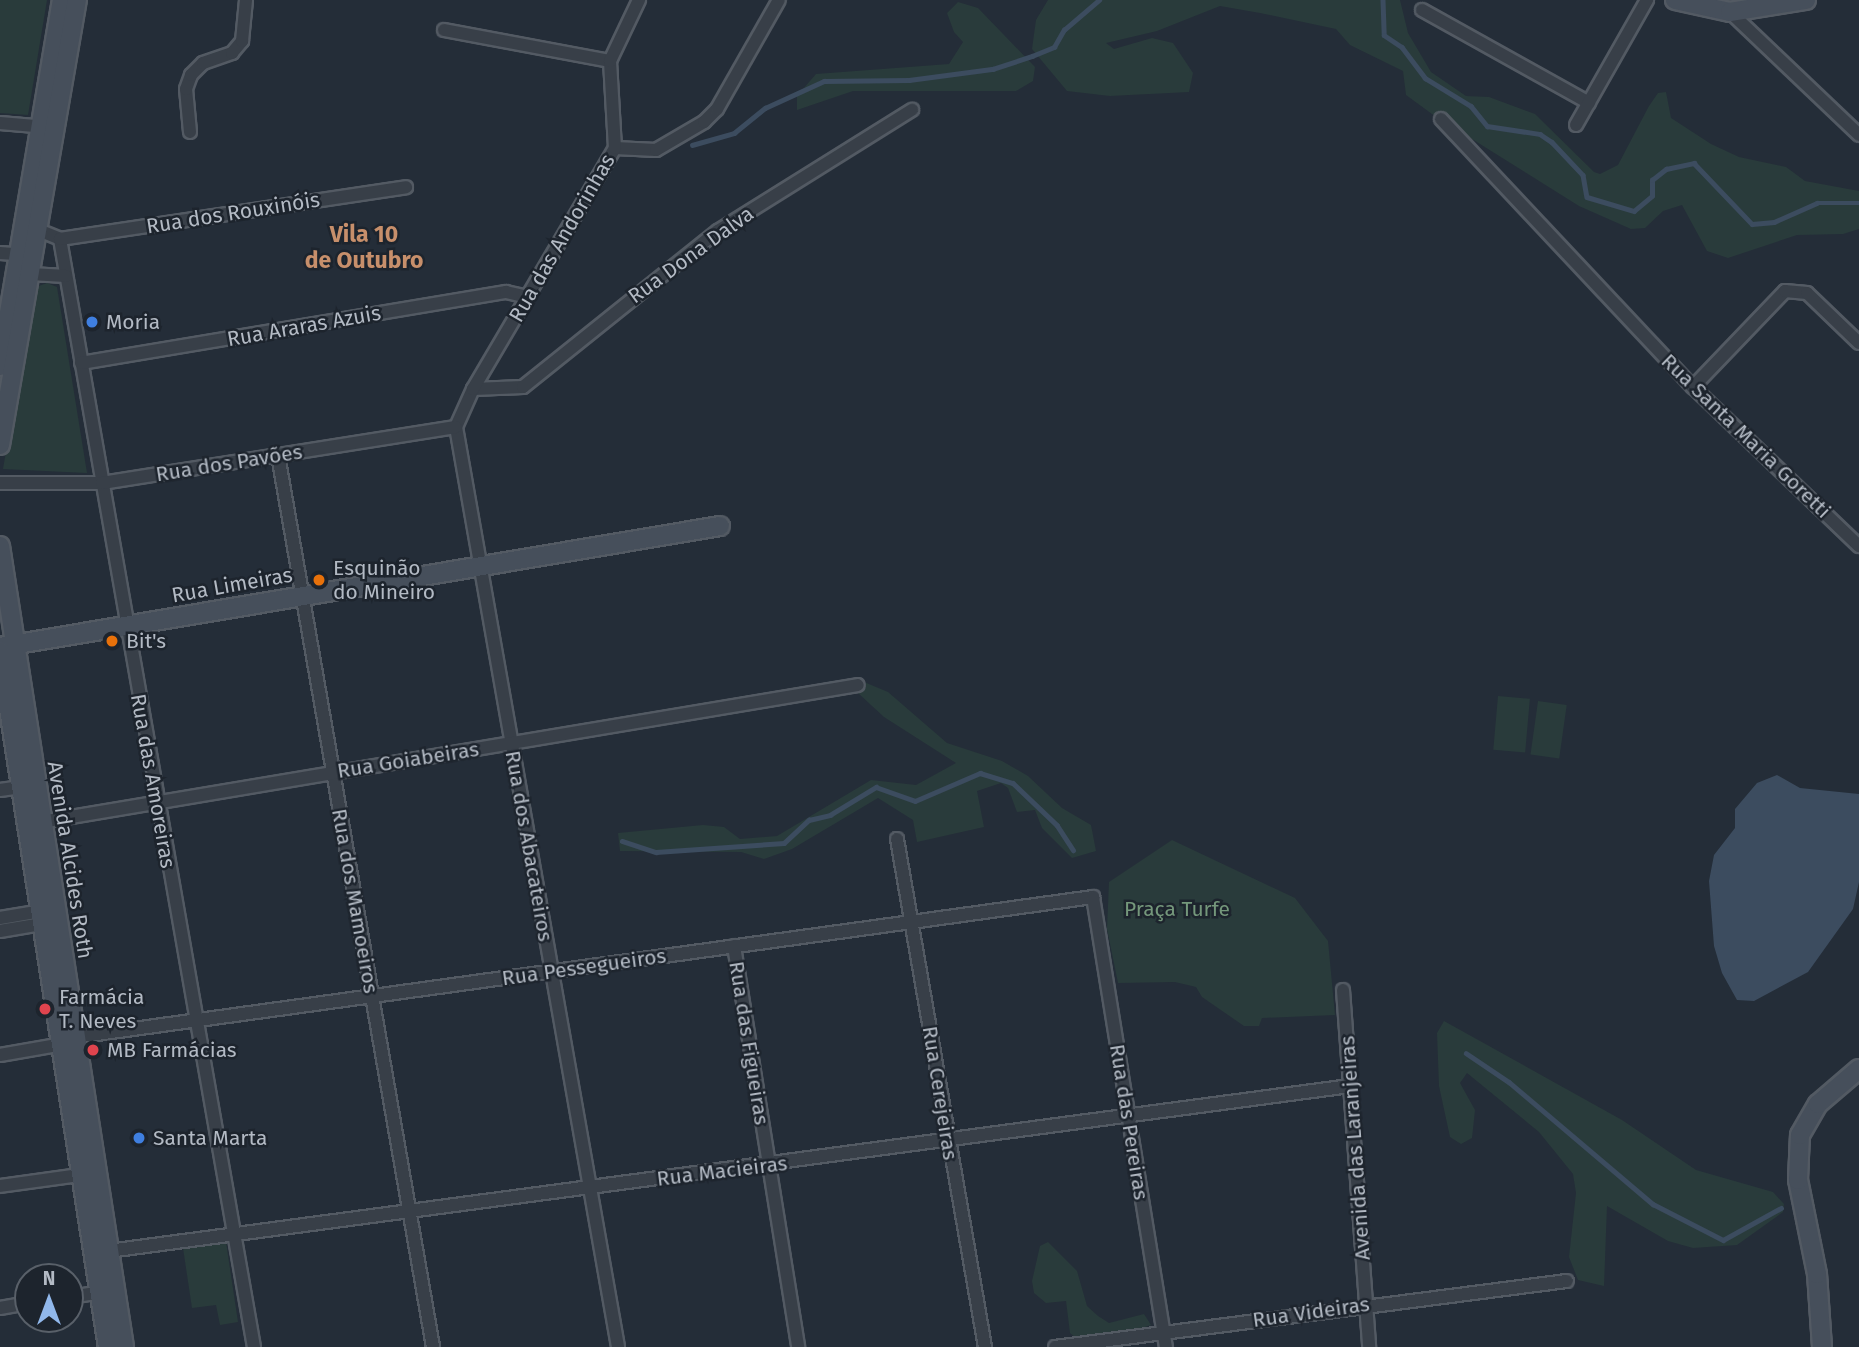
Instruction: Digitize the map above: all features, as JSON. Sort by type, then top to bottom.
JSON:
[{"type":"street","points":[[0,445],[30,274],[29,227],[38,126],[62,0]]},
{"type":"street","points":[[0,366],[8,253],[29,227],[77,0]]},
{"type":"street","points":[[190,132],[186,89],[191,75],[204,63],[232,53],[242,41],[246,0]]},
{"type":"street","name":"Rua das Andorinhas","points":[[456,427],[473,389],[615,148],[610,61],[639,0]]},
{"type":"street","points":[[615,148],[656,150],[704,122],[717,109],[779,0]]},
{"type":"street","points":[[1576,125],[1647,0]]},
{"type":"street","points":[[1675,0],[1730,12],[1806,0]]},
{"type":"street","points":[[1422,10],[1589,103]]},
{"type":"street","points":[[1730,12],[1859,135]]},
{"type":"street","points":[[444,30],[610,61]]},
{"type":"street","name":"Rua Dona Dalva","points":[[473,389],[523,387],[710,237],[912,110]]},
{"type":"street","name":"Rua Santa Maria Goretti","points":[[1441,119],[1693,387],[1859,546]]},
{"type":"street","points":[[0,123],[38,126]]},
{"type":"street","name":"Rua dos Rouxinóis","points":[[60,239],[406,187]]},
{"type":"street","points":[[29,227],[60,239]]},
{"type":"street","name":"Rua das Amoreiras","points":[[60,239],[254,1347]]},
{"type":"street","points":[[30,274],[66,275]]},
{"type":"street","points":[[1693,387],[1785,290],[1796,289],[1807,293],[1859,343]]},
{"type":"street","name":"Rua Araras Azuis","points":[[81,363],[506,292],[527,298]]},
{"type":"street","name":"Rua dos Pavões","points":[[0,483],[102,483],[456,427]]},
{"type":"street","name":"Rua dos Abacateiros","points":[[456,427],[618,1347]]},
{"type":"street","name":"Rua dos Mamoeiros","points":[[278,455],[433,1347]]},
{"type":"street","name":"Rua Limeiras","points":[[4,648],[720,526]]},
{"type":"street","name":"Avenida Alcides Roth","points":[[0,546],[4,648],[29,785],[90,1173],[107,1291],[108,1347]]},
{"type":"street","name":"Rua Goiabeiras","points":[[41,822],[858,685]]},
{"type":"street","points":[[0,790],[29,785]]},
{"type":"street","name":"Avenida Alcides Roth","points":[[29,785],[41,822],[50,916]]},
{"type":"street","name":"Rua Cerejeiras","points":[[897,839],[913,922],[947,1141],[985,1347]]},
{"type":"street","name":"Rua Pessegueiros","points":[[0,1055],[69,1040],[195,1020],[1093,897]]},
{"type":"street","name":"Rua das Pereiras","points":[[1093,897],[1166,1347]]},
{"type":"street","points":[[0,918],[50,916]]},
{"type":"street","points":[[0,931],[50,916]]},
{"type":"street","name":"Rua das Figueiras","points":[[734,946],[798,1347]]},
{"type":"street","name":"Avenida das Laranjeiras","points":[[1343,990],[1369,1347]]},
{"type":"street","points":[[1822,1347],[1817,1274],[1798,1180],[1800,1135],[1818,1104],[1859,1069]]},
{"type":"street","name":"Rua Macieiras","points":[[101,1252],[1350,1086]]},
{"type":"street","points":[[0,1186],[90,1173]]},
{"type":"street","name":"Rua Videiras","points":[[1055,1347],[1567,1280]]},
{"type":"street","points":[[84,1295],[107,1291]]},
{"type":"street","name":"Avenida Alcides Roth","points":[[107,1291],[124,1347]]},
{"type":"green space","points":[[0,0],[47,0],[28,115],[0,113]]},
{"type":"green space","points":[[1048,0],[1400,0],[1408,33],[1431,72],[1466,96],[1489,97],[1535,114],[1594,172],[1600,174],[1618,165],[1649,106],[1658,93],[1666,92],[1671,118],[1711,144],[1739,157],[1786,167],[1805,181],[1859,191],[1859,229],[1843,234],[1797,235],[1728,258],[1707,251],[1682,205],[1663,211],[1645,228],[1631,229],[1579,206],[1432,114],[1406,95],[1403,71],[1350,45],[1336,29],[1220,6],[1157,31],[1106,43],[1114,49],[1152,38],[1173,43],[1193,73],[1189,92],[1110,96],[1067,91],[1032,49],[1036,20]]},
{"type":"green space","points":[[958,2],[978,8],[1035,67],[1033,81],[1016,91],[853,91],[797,110],[797,96],[816,74],[949,64],[963,42],[954,32],[947,13]]},
{"type":"green space","points":[[47,283],[57,287],[87,473],[3,469],[32,298],[36,287]]},
{"type":"green space","points":[[864,682],[888,692],[947,743],[1002,761],[1028,776],[1062,808],[1091,825],[1096,851],[1072,858],[1042,828],[1035,810],[1017,812],[1008,788],[1001,783],[977,791],[984,827],[917,842],[913,820],[878,798],[792,849],[764,859],[741,852],[620,851],[618,833],[703,825],[724,827],[740,839],[777,836],[871,780],[916,785],[956,763],[884,717],[858,693]]},
{"type":"green space","points":[[1498,696],[1530,699],[1525,753],[1493,750]]},
{"type":"green space","points":[[1538,701],[1567,705],[1559,759],[1530,754]]},
{"type":"green space","name":"Praça Turfe","points":[[1172,840],[1295,898],[1328,941],[1335,1015],[1262,1018],[1259,1026],[1244,1026],[1202,997],[1196,987],[1175,982],[1118,983],[1107,929],[1109,882]]},
{"type":"green space","points":[[1444,1021],[1622,1120],[1696,1170],[1773,1192],[1784,1204],[1783,1212],[1737,1245],[1693,1248],[1668,1241],[1607,1206],[1604,1286],[1578,1280],[1569,1257],[1576,1193],[1573,1174],[1539,1132],[1467,1073],[1460,1083],[1475,1110],[1472,1138],[1461,1144],[1450,1137],[1439,1086],[1437,1033]]},
{"type":"green space","points":[[226,1242],[238,1322],[220,1325],[216,1305],[192,1308],[183,1248]]},
{"type":"green space","points":[[1048,1242],[1077,1271],[1087,1306],[1098,1316],[1109,1323],[1144,1314],[1151,1325],[1125,1334],[1075,1337],[1070,1333],[1066,1301],[1046,1303],[1034,1293],[1032,1281],[1040,1246]]},
{"type":"water","points":[[1777,775],[1800,788],[1859,794],[1859,882],[1853,909],[1808,972],[1754,1001],[1737,1000],[1722,973],[1714,946],[1709,881],[1714,855],[1735,828],[1735,809],[1757,783]]},
{"type":"waterway","points":[[692,145],[734,133],[765,108],[824,81],[909,80],[993,69],[1032,56],[1054,47],[1064,30],[1099,0]]},
{"type":"waterway","points":[[1383,0],[1384,35],[1402,47],[1425,78],[1471,106],[1487,126],[1540,134],[1552,142],[1583,175],[1587,197],[1634,211],[1652,196],[1652,180],[1666,169],[1694,163],[1752,224],[1774,222],[1817,203],[1859,203]]},
{"type":"waterway","points":[[622,841],[656,852],[784,843],[809,820],[830,815],[876,787],[915,801],[980,773],[1013,783],[1057,825],[1073,850]]},
{"type":"waterway","points":[[1466,1053],[1509,1082],[1653,1204],[1723,1240],[1781,1208]]},
{"type":"place","name":"Moria","points":[[92,322]]},
{"type":"place","name":"Esquinão do Mineiro","points":[[319,580]]},
{"type":"place","name":"Bit's","points":[[112,641]]},
{"type":"place","name":"Farmácia T. Neves","points":[[45,1009]]},
{"type":"place","name":"MB Farmácias","points":[[93,1050]]},
{"type":"place","name":"Santa Marta","points":[[139,1138]]},
{"type":"district","name":"Vila 10 de Outubro","points":[[364,247]]}]
